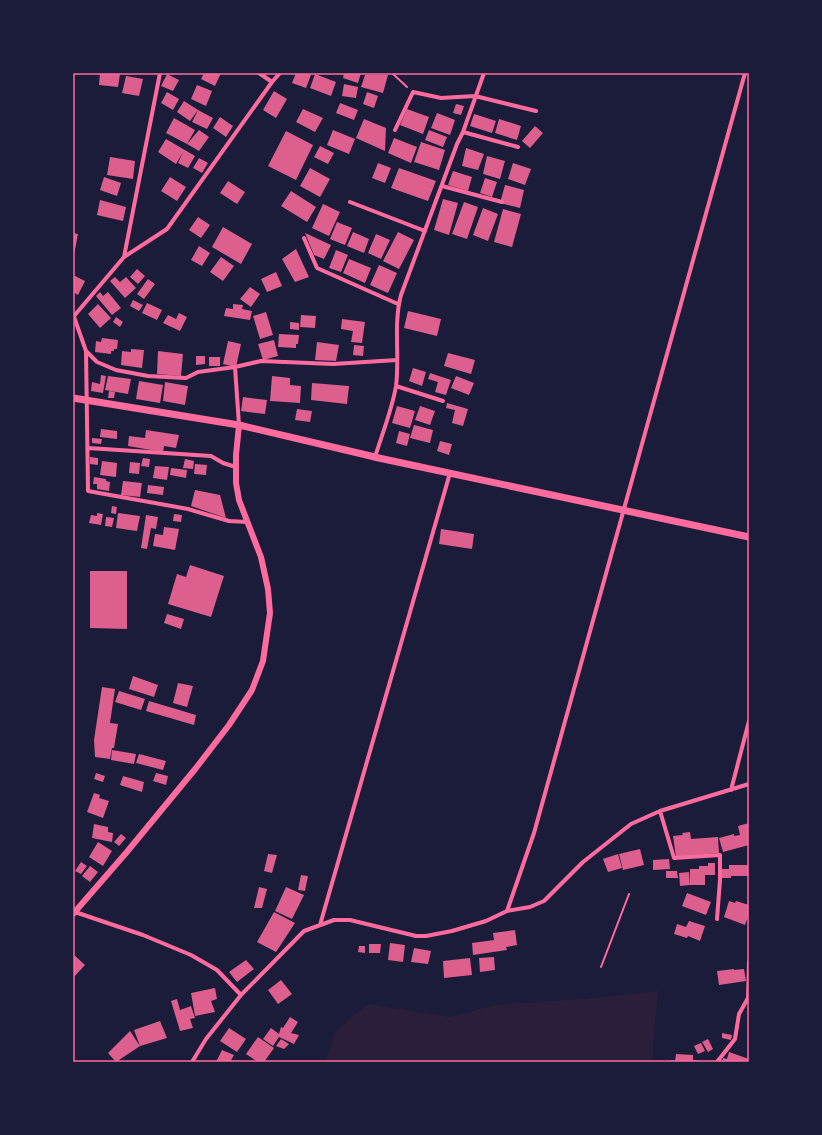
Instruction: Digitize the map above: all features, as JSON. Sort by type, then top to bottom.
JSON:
[{"type":"main road","points":[[73,398],[239,425],[374,457],[749,537]]},
{"type":"street","points":[[124,257],[160,73]]},
{"type":"street","points":[[260,73],[272,82]]},
{"type":"street","points":[[248,522],[229,521],[188,509],[88,491],[86,351],[73,315],[124,257],[167,229],[280,73]]},
{"type":"street","points":[[374,457],[392,403],[396,386],[396,315],[400,295],[457,144],[463,132],[484,73]]},
{"type":"street","points":[[507,911],[534,833],[745,73]]},
{"type":"street","points":[[395,130],[413,92],[441,98],[475,96],[536,111]]},
{"type":"street","points":[[463,132],[518,147]]},
{"type":"street","points":[[442,186],[502,202]]},
{"type":"street","points":[[350,202],[425,231]]},
{"type":"street","points":[[304,238],[317,268],[398,304]]},
{"type":"street","points":[[86,351],[97,362],[116,370],[148,376],[186,378],[198,372],[235,367],[261,361],[333,364],[397,360]]},
{"type":"street","points":[[235,367],[239,425],[236,483],[239,500],[261,557],[268,589],[270,613],[263,661],[252,690],[229,725],[196,768],[126,853],[74,913],[143,935],[191,955],[217,970],[241,995]]},
{"type":"street","points":[[396,386],[443,401]]},
{"type":"street","points":[[88,448],[211,456],[223,463],[236,467]]},
{"type":"street","points":[[320,925],[450,473]]},
{"type":"street","points":[[731,790],[749,721]]},
{"type":"street","points":[[192,1062],[206,1039],[241,995],[304,931],[334,920],[350,920],[416,936],[426,936],[452,932],[479,923],[507,911],[530,908],[544,901],[584,862],[631,824],[660,811],[749,784]]},
{"type":"street","points":[[660,811],[674,858],[720,855],[717,919]]},
{"type":"street","points":[[717,1062],[735,1039],[740,1014],[748,998],[749,962]]},
{"type":"path","points":[[392,73],[413,92]]},
{"type":"path","points":[[601,967],[629,894]]},
{"type":"shaded area","points":[[658,991],[652,1062],[325,1062],[336,1031],[368,1004],[450,1017],[495,1005],[583,999]]},
{"type":"building","points":[[100,73],[120,74],[118,87],[99,85]]},
{"type":"building","points":[[204,73],[221,73],[215,86],[201,79]]},
{"type":"building","points":[[296,73],[306,73],[311,75],[306,88],[292,83]]},
{"type":"building","points":[[344,73],[361,73],[358,83],[343,78]]},
{"type":"building","points":[[167,74],[179,80],[173,91],[161,86]]},
{"type":"building","points":[[315,74],[336,82],[331,96],[310,88]]},
{"type":"building","points":[[365,75],[388,75],[383,93],[361,87]]},
{"type":"building","points":[[126,76],[143,79],[139,96],[122,93]]},
{"type":"building","points":[[344,84],[358,87],[356,98],[342,96]]},
{"type":"building","points":[[197,85],[212,91],[206,106],[191,99]]},
{"type":"building","points":[[274,91],[287,99],[276,118],[263,110]]},
{"type":"building","points":[[167,92],[179,99],[173,110],[161,103]]},
{"type":"building","points":[[367,92],[378,96],[374,108],[363,104]]},
{"type":"building","points":[[184,101],[198,110],[190,121],[177,112]]},
{"type":"building","points":[[340,103],[358,110],[354,120],[336,113]]},
{"type":"building","points":[[456,104],[464,106],[461,115],[453,113]]},
{"type":"building","points":[[303,109],[323,118],[315,132],[296,122]]},
{"type":"building","points":[[407,109],[429,117],[423,134],[400,125]]},
{"type":"building","points":[[198,110],[213,118],[207,129],[192,122]]},
{"type":"building","points":[[437,113],[455,120],[450,135],[431,128]]},
{"type":"building","points":[[474,114],[496,121],[492,133],[470,126]]},
{"type":"building","points":[[220,117],[233,126],[226,137],[213,128]]},
{"type":"building","points":[[174,118],[195,130],[187,144],[166,133]]},
{"type":"building","points":[[364,119],[386,128],[385,151],[356,138]]},
{"type":"building","points":[[499,119],[521,126],[517,140],[495,133]]},
{"type":"building","points":[[535,126],[543,133],[530,148],[522,141]]},
{"type":"building","points":[[199,130],[209,137],[199,151],[187,144]]},
{"type":"building","points":[[333,130],[355,139],[349,154],[327,145]]},
{"type":"building","points":[[429,130],[447,137],[443,147],[425,140]]},
{"type":"building","points":[[286,131],[313,145],[296,180],[268,166]]},
{"type":"building","points":[[394,138],[417,147],[411,163],[388,153]]},
{"type":"building","points":[[166,139],[195,156],[188,168],[178,163],[183,152],[176,164],[158,152]]},
{"type":"building","points":[[421,142],[445,150],[439,170],[414,162]]},
{"type":"building","points":[[320,146],[334,153],[328,164],[314,157]]},
{"type":"building","points":[[466,148],[484,154],[478,170],[462,166]]},
{"type":"building","points":[[487,156],[505,161],[500,179],[483,174]]},
{"type":"building","points":[[110,157],[135,161],[133,179],[107,175]]},
{"type":"building","points":[[199,158],[208,163],[202,173],[193,168]]},
{"type":"building","points":[[378,163],[391,168],[385,183],[372,178]]},
{"type":"building","points":[[513,163],[531,169],[525,185],[508,179]]},
{"type":"building","points":[[310,168],[330,179],[320,197],[300,186]]},
{"type":"building","points":[[399,168],[436,181],[428,201],[391,188]]},
{"type":"building","points":[[453,171],[472,177],[468,191],[448,185]]},
{"type":"building","points":[[104,177],[121,183],[117,196],[100,190]]},
{"type":"building","points":[[170,177],[186,187],[177,201],[161,191]]},
{"type":"building","points":[[485,178],[497,182],[492,197],[480,193]]},
{"type":"building","points":[[228,181],[245,192],[237,204],[220,193]]},
{"type":"building","points":[[505,185],[524,190],[520,208],[500,203]]},
{"type":"building","points":[[291,191],[316,207],[307,222],[281,206]]},
{"type":"building","points":[[443,199],[458,203],[449,235],[434,230]]},
{"type":"building","points":[[100,200],[126,207],[123,221],[97,215]]},
{"type":"building","points":[[464,202],[478,207],[467,239],[452,234]]},
{"type":"building","points":[[323,204],[340,212],[329,236],[312,228]]},
{"type":"building","points":[[483,208],[498,214],[488,241],[473,235]]},
{"type":"building","points":[[503,209],[521,214],[512,247],[494,242]]},
{"type":"building","points":[[198,217],[210,225],[201,238],[189,230]]},
{"type":"building","points":[[337,222],[352,228],[345,245],[330,239]]},
{"type":"building","points":[[223,227],[252,244],[241,264],[212,247]]},
{"type":"building","points":[[353,232],[369,239],[364,253],[347,246]]},
{"type":"building","points":[[398,232],[414,240],[399,269],[383,261]]},
{"type":"building","points":[[73,233],[78,234],[74,255],[73,255]]},
{"type":"building","points":[[305,233],[331,245],[324,259],[314,255]]},
{"type":"building","points":[[376,234],[390,240],[381,259],[368,253]]},
{"type":"building","points":[[199,246],[210,253],[202,266],[191,260]]},
{"type":"building","points":[[296,249],[309,277],[295,282],[282,259]]},
{"type":"building","points":[[336,250],[348,255],[341,272],[329,268]]},
{"type":"building","points":[[221,257],[234,266],[223,281],[210,272]]},
{"type":"building","points":[[349,259],[371,268],[365,283],[343,273]]},
{"type":"building","points":[[379,265],[397,273],[388,293],[370,285]]},
{"type":"building","points":[[137,269],[145,276],[138,284],[130,277]]},
{"type":"building","points":[[276,272],[282,286],[267,292],[261,279]]},
{"type":"building","points":[[73,275],[85,281],[78,295],[73,292]]},
{"type":"building","points":[[115,277],[120,282],[126,277],[136,288],[125,298],[110,281]]},
{"type":"building","points":[[148,279],[155,284],[144,299],[137,294]]},
{"type":"building","points":[[250,287],[260,294],[251,307],[240,299]]},
{"type":"building","points":[[100,292],[103,296],[108,292],[121,308],[112,315],[96,296]]},
{"type":"building","points":[[133,300],[143,305],[139,311],[130,306]]},
{"type":"building","points":[[147,303],[162,310],[157,320],[142,313]]},
{"type":"building","points":[[98,304],[111,318],[100,328],[88,314]]},
{"type":"building","points":[[233,304],[243,305],[242,309],[252,311],[250,320],[224,316],[226,308],[233,309]]},
{"type":"building","points":[[408,311],[441,319],[437,336],[404,328]]},
{"type":"building","points":[[266,312],[273,335],[260,339],[253,316]]},
{"type":"building","points":[[179,313],[187,317],[180,331],[163,323],[168,315],[176,319]]},
{"type":"building","points":[[301,315],[316,316],[315,328],[300,327]]},
{"type":"building","points":[[116,317],[123,322],[120,327],[113,322]]},
{"type":"building","points":[[342,319],[365,322],[362,343],[351,342],[353,331],[341,329]]},
{"type":"building","points":[[290,322],[299,323],[299,330],[290,329]]},
{"type":"building","points":[[279,334],[299,335],[296,348],[278,347]]},
{"type":"building","points":[[102,338],[118,340],[117,349],[111,351],[111,354],[95,352],[96,341],[101,342]]},
{"type":"building","points":[[274,340],[278,356],[263,360],[258,344]]},
{"type":"building","points":[[228,341],[241,344],[236,367],[223,364]]},
{"type":"building","points":[[317,342],[339,345],[336,361],[315,360]]},
{"type":"building","points":[[354,345],[364,346],[363,356],[353,355]]},
{"type":"building","points":[[131,349],[144,350],[142,368],[121,365],[122,351],[131,352]]},
{"type":"building","points":[[158,351],[183,354],[181,376],[157,374]]},
{"type":"building","points":[[448,353],[475,360],[471,374],[444,366]]},
{"type":"building","points":[[196,356],[205,356],[205,364],[196,365]]},
{"type":"building","points":[[209,357],[220,357],[220,366],[209,366]]},
{"type":"building","points":[[413,368],[426,372],[422,386],[409,381]]},
{"type":"building","points":[[430,373],[451,380],[446,395],[435,392],[438,382],[428,379]]},
{"type":"building","points":[[101,375],[106,376],[103,393],[91,391],[92,382],[100,384]]},
{"type":"building","points":[[108,376],[131,379],[128,394],[105,390]]},
{"type":"building","points":[[272,376],[290,378],[290,385],[301,386],[300,403],[270,401]]},
{"type":"building","points":[[456,376],[474,383],[469,395],[451,388]]},
{"type":"building","points":[[139,381],[163,385],[160,403],[136,399]]},
{"type":"building","points":[[165,382],[188,386],[185,405],[163,401]]},
{"type":"building","points":[[312,383],[349,386],[347,404],[311,400]]},
{"type":"building","points":[[109,391],[115,392],[114,398],[108,398]]},
{"type":"building","points":[[243,397],[267,400],[265,414],[241,411]]},
{"type":"building","points":[[447,403],[468,409],[463,426],[452,423],[455,410],[446,408]]},
{"type":"building","points":[[397,406],[415,411],[410,428],[392,423]]},
{"type":"building","points":[[420,406],[435,411],[430,425],[415,420]]},
{"type":"building","points":[[297,409],[312,411],[310,422],[295,420]]},
{"type":"building","points":[[414,425],[433,430],[430,443],[410,438]]},
{"type":"building","points":[[101,429],[117,431],[117,439],[100,437]]},
{"type":"building","points":[[146,430],[179,435],[176,448],[164,446],[163,452],[128,446],[129,436],[145,438]]},
{"type":"building","points":[[399,431],[410,434],[407,446],[396,443]]},
{"type":"building","points":[[92,438],[102,439],[101,444],[92,443]]},
{"type":"building","points":[[440,441],[452,444],[449,455],[437,451]]},
{"type":"building","points":[[90,457],[98,458],[98,465],[90,464]]},
{"type":"building","points":[[143,458],[150,459],[149,467],[141,466]]},
{"type":"building","points":[[185,459],[194,461],[193,469],[183,468]]},
{"type":"building","points":[[102,461],[117,463],[116,477],[100,475]]},
{"type":"building","points":[[130,462],[140,463],[139,474],[129,473]]},
{"type":"building","points":[[195,464],[207,465],[206,475],[194,474]]},
{"type":"building","points":[[155,466],[169,467],[167,480],[153,478]]},
{"type":"building","points":[[171,468],[187,470],[186,478],[170,475]]},
{"type":"building","points":[[94,477],[106,479],[106,481],[110,482],[109,491],[97,489],[97,484],[93,484]]},
{"type":"building","points":[[123,481],[142,483],[140,497],[121,495]]},
{"type":"building","points":[[148,485],[164,487],[163,495],[147,493]]},
{"type":"building","points":[[195,490],[220,495],[226,518],[191,506]]},
{"type":"building","points":[[112,506],[117,507],[116,514],[111,513]]},
{"type":"building","points":[[97,513],[103,514],[101,525],[89,523],[91,515],[97,516]]},
{"type":"building","points":[[118,513],[140,516],[137,531],[116,528]]},
{"type":"building","points":[[174,514],[182,515],[181,522],[173,521]]},
{"type":"building","points":[[146,515],[158,517],[156,529],[151,528],[147,549],[141,548]]},
{"type":"building","points":[[106,517],[114,518],[112,527],[105,526]]},
{"type":"building","points":[[164,527],[179,529],[175,550],[153,546],[155,534],[163,535]]},
{"type":"building","points":[[441,529],[474,534],[472,549],[439,544]]},
{"type":"building","points":[[190,565],[224,576],[211,617],[168,604],[177,574],[186,577]]},
{"type":"building","points":[[90,571],[127,571],[127,629],[90,628]]},
{"type":"building","points":[[167,614],[184,619],[181,629],[164,623]]},
{"type":"building","points":[[133,676],[158,685],[154,697],[129,689]]},
{"type":"building","points":[[178,683],[193,686],[187,707],[173,703]]},
{"type":"building","points":[[102,687],[115,689],[110,723],[118,724],[114,748],[112,748],[110,759],[95,757],[94,740]]},
{"type":"building","points":[[119,691],[145,699],[141,710],[115,702]]},
{"type":"building","points":[[149,701],[196,715],[194,725],[146,711]]},
{"type":"building","points":[[112,750],[136,754],[134,764],[111,760]]},
{"type":"building","points":[[139,754],[166,761],[163,770],[136,763]]},
{"type":"building","points":[[96,773],[105,776],[103,782],[94,779]]},
{"type":"building","points":[[156,773],[168,776],[166,785],[153,781]]},
{"type":"building","points":[[123,776],[144,782],[142,792],[120,785]]},
{"type":"building","points":[[94,793],[100,795],[99,798],[109,801],[103,818],[87,812]]},
{"type":"building","points":[[749,823],[749,845],[723,852],[719,838],[734,834],[734,836],[740,835],[738,826]]},
{"type":"building","points":[[94,824],[108,827],[108,832],[113,833],[112,842],[92,838]]},
{"type":"building","points":[[690,832],[691,839],[718,837],[719,853],[676,857],[673,836],[683,835],[682,833]]},
{"type":"building","points":[[121,834],[126,838],[119,846],[114,842]]},
{"type":"building","points":[[98,842],[112,851],[103,866],[89,857]]},
{"type":"building","points":[[640,849],[644,865],[623,870],[619,854]]},
{"type":"building","points":[[268,854],[277,855],[272,873],[264,871]]},
{"type":"building","points":[[618,854],[622,868],[608,872],[603,859]]},
{"type":"building","points":[[669,859],[670,869],[653,870],[653,860]]},
{"type":"building","points":[[81,862],[87,866],[81,874],[75,871]]},
{"type":"building","points":[[708,863],[715,863],[715,875],[705,875],[705,885],[690,885],[690,869],[699,869],[699,866],[708,866]]},
{"type":"building","points":[[729,865],[748,865],[748,876],[731,876],[731,878],[722,878],[722,869],[729,869]]},
{"type":"building","points":[[90,866],[98,872],[90,882],[82,876]]},
{"type":"building","points":[[666,871],[677,871],[678,878],[666,878]]},
{"type":"building","points":[[689,872],[690,885],[680,886],[679,873]]},
{"type":"building","points":[[301,875],[308,876],[305,891],[298,890]]},
{"type":"building","points":[[259,887],[267,889],[262,908],[254,908]]},
{"type":"building","points":[[286,887],[304,895],[292,919],[275,911]]},
{"type":"building","points":[[687,893],[711,902],[706,915],[682,906]]},
{"type":"building","points":[[729,901],[735,903],[736,901],[749,905],[749,914],[745,925],[724,917]]},
{"type":"building","points":[[274,912],[295,923],[276,952],[257,942]]},
{"type":"building","points":[[689,921],[705,926],[700,941],[688,936],[687,938],[674,934],[677,924],[686,927]]},
{"type":"building","points":[[515,930],[517,945],[506,947],[507,950],[473,955],[472,943],[494,940],[493,933]]},
{"type":"building","points":[[390,943],[405,945],[403,962],[388,960]]},
{"type":"building","points":[[369,944],[381,944],[380,953],[369,953]]},
{"type":"building","points":[[359,946],[365,946],[365,953],[358,952]]},
{"type":"building","points":[[414,948],[431,951],[428,964],[411,962]]},
{"type":"building","points":[[73,954],[85,965],[73,978]]},
{"type":"building","points":[[494,957],[495,970],[480,972],[479,958]]},
{"type":"building","points":[[470,958],[472,975],[444,978],[443,961]]},
{"type":"building","points":[[246,960],[254,969],[237,982],[229,972]]},
{"type":"building","points":[[744,969],[746,981],[719,985],[717,971]]},
{"type":"building","points":[[281,980],[292,994],[278,1004],[268,990]]},
{"type":"building","points":[[215,988],[217,999],[211,1001],[215,1012],[195,1016],[191,993]]},
{"type":"building","points":[[177,999],[180,1010],[191,1006],[195,1018],[190,1019],[193,1028],[180,1031],[171,1001]]},
{"type":"building","points":[[290,1017],[298,1022],[291,1033],[299,1035],[294,1044],[279,1037],[273,1046],[263,1039],[271,1028],[279,1034],[281,1027],[283,1028]]},
{"type":"building","points":[[160,1021],[167,1038],[140,1046],[134,1030]]},
{"type":"building","points":[[229,1028],[246,1039],[237,1052],[220,1041]]},
{"type":"building","points":[[130,1031],[140,1046],[116,1062],[108,1053]]},
{"type":"building","points":[[722,1033],[732,1035],[731,1040],[722,1038]]},
{"type":"building","points":[[258,1037],[274,1048],[264,1062],[258,1062],[246,1054]]},
{"type":"building","points":[[281,1039],[289,1044],[284,1049],[276,1046]]},
{"type":"building","points":[[708,1039],[713,1049],[708,1052],[702,1042]]},
{"type":"building","points":[[701,1043],[705,1051],[698,1054],[694,1046]]},
{"type":"building","points":[[222,1050],[234,1055],[230,1062],[216,1062]]},
{"type":"building","points":[[729,1052],[749,1059],[749,1062],[722,1062],[723,1058],[727,1059]]},
{"type":"building","points":[[676,1054],[693,1055],[693,1060],[701,1062],[670,1062],[671,1060],[675,1061]]}]
